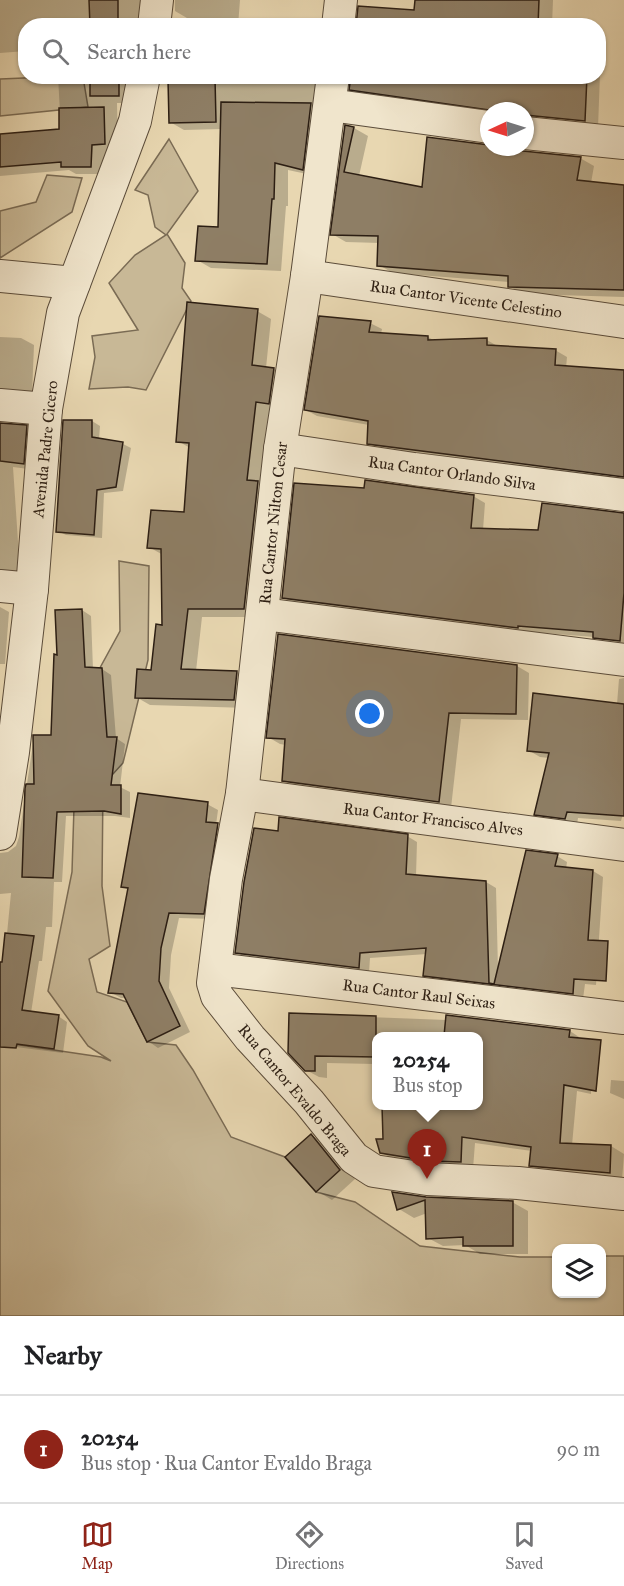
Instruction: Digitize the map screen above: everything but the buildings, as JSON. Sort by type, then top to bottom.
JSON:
[{"type":"street","points":[[154,18],[157,0]]},
{"type":"street","points":[[339,18],[341,0]]},
{"type":"street","name":"Avenida Padre Cicero","points":[[0,834],[7,751],[32,589],[46,409],[63,313],[135,121],[142,84]]},
{"type":"street","points":[[331,91],[480,125]]},
{"type":"street","name":"Rua Cantor Nilton Cesar","points":[[215,969],[226,879],[242,794],[280,448],[307,276],[331,91]]},
{"type":"street","points":[[534,134],[624,143]]},
{"type":"street","points":[[0,276],[74,283]]},
{"type":"street","name":"Rua Cantor Vicente Celestino","points":[[307,276],[624,322]]},
{"type":"street","points":[[0,405],[46,409]]},
{"type":"street","name":"Rua Cantor Orlando Silva","points":[[280,448],[414,469],[624,495]]},
{"type":"street","points":[[0,586],[32,589]]},
{"type":"street","points":[[263,614],[624,660]]},
{"type":"street","name":"Rua Cantor Francisco Alves","points":[[242,794],[624,845]]},
{"type":"street","name":"Rua Cantor Raul Seixas","points":[[215,969],[624,1018]]},
{"type":"street","name":"Rua Cantor Evaldo Braga","points":[[215,969],[213,983],[217,996],[250,1038],[309,1102],[354,1158],[374,1172],[427,1179],[518,1184],[624,1194]]},
{"type":"shaded area","points":[[18,78],[18,84],[84,84],[88,107],[0,116],[0,79]]},
{"type":"shaded area","points":[[169,139],[198,191],[167,234],[185,263],[182,288],[191,301],[146,390],[128,387],[89,389],[95,357],[92,336],[138,330],[109,283],[135,255],[166,235],[155,227],[148,195],[135,190]]},
{"type":"shaded area","points":[[47,175],[82,178],[72,212],[0,258],[0,211],[36,202]]},
{"type":"shaded area","points":[[119,561],[149,566],[148,660],[123,763],[103,785],[102,886],[110,946],[89,959],[97,992],[127,1002],[147,1042],[176,1045],[231,1137],[285,1157],[316,1192],[355,1202],[420,1246],[520,1257],[552,1257],[552,1298],[606,1298],[606,1256],[624,1256],[624,1316],[0,1316],[0,1042],[101,1057],[111,1061],[88,1046],[48,991],[72,872],[77,710],[120,631]]},
{"type":"place","name":"20254","points":[[427,1179]]}]
